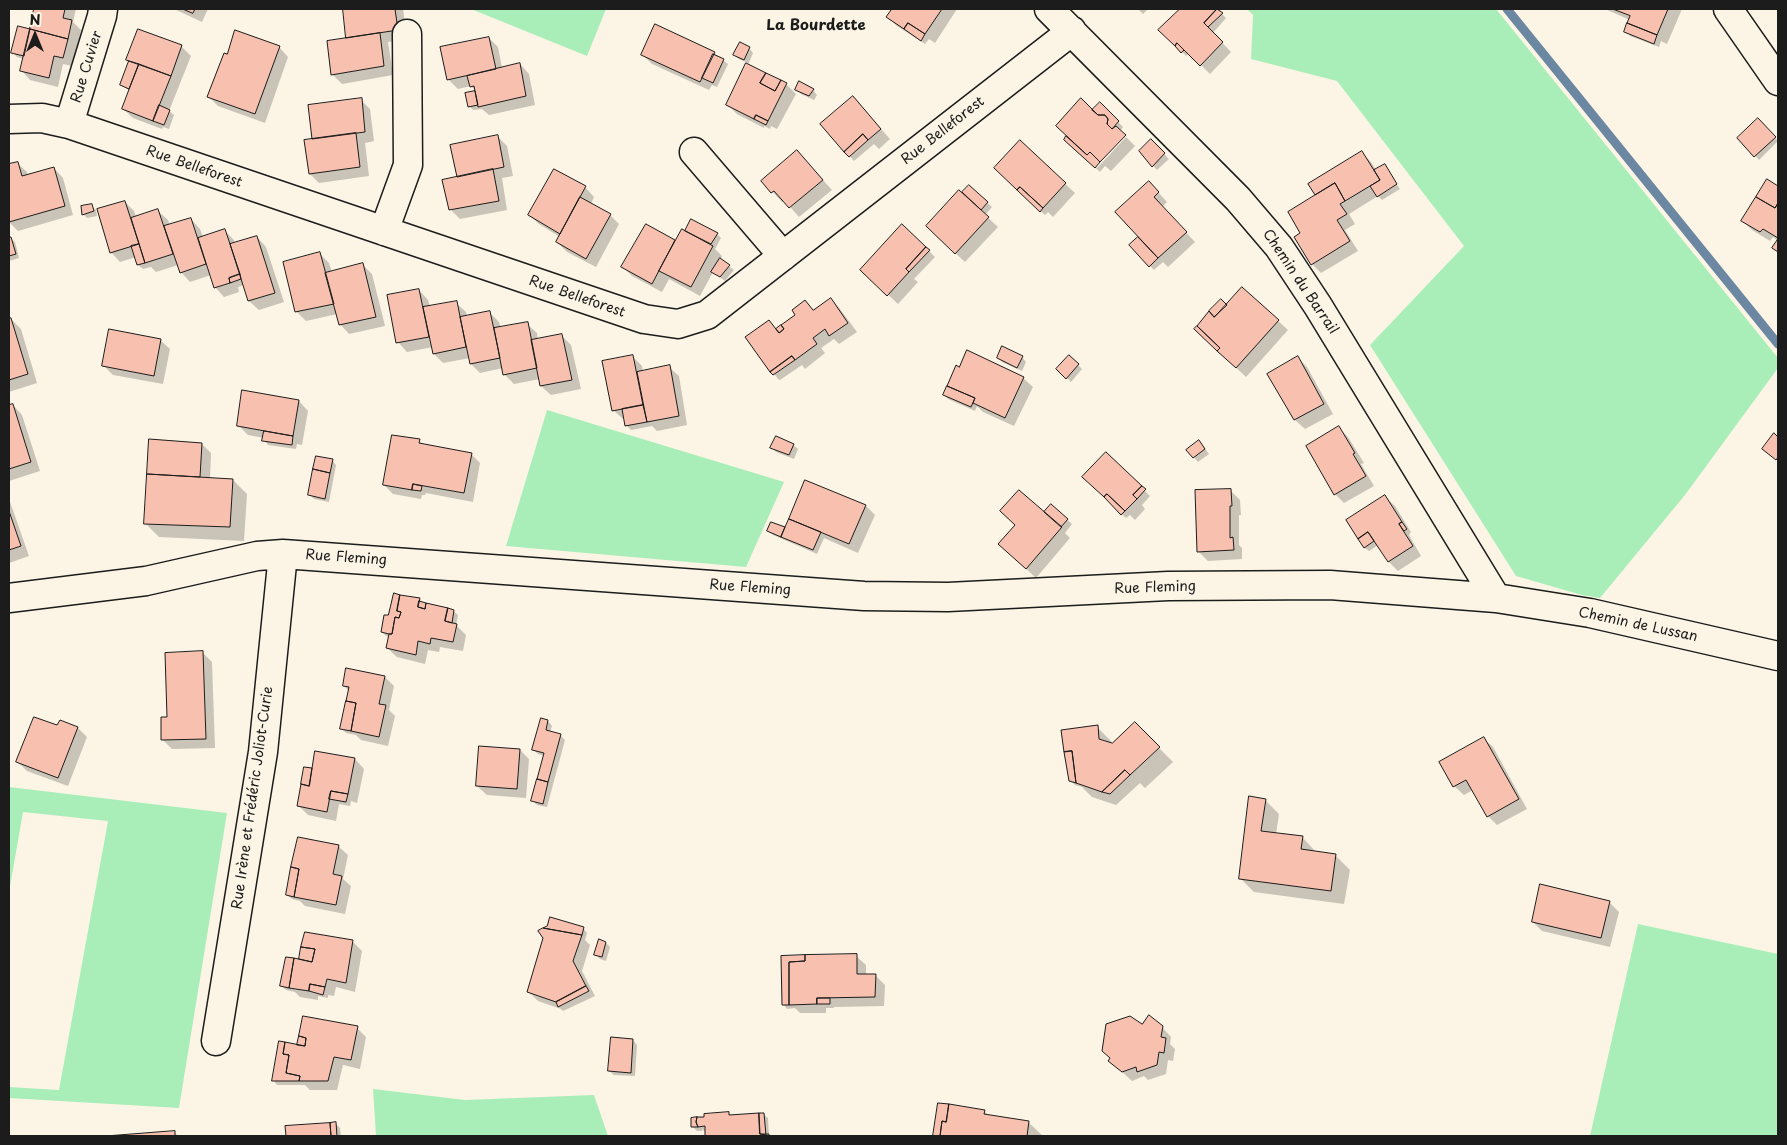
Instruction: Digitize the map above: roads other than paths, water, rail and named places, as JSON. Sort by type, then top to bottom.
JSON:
[{"type":"street","name":"Rue Cuvier","points":[[69,124],[103,9]]},
{"type":"street","name":"Chemin du Barrail","points":[[1049,9],[1238,199],[1279,247],[1318,306],[1496,598]]},
{"type":"street","points":[[1728,9],[1778,81]]},
{"type":"street","name":"Rue Belleforest","points":[[9,119],[42,118],[69,124],[644,319],[678,324],[707,315],[1072,31]]},
{"type":"street","points":[[384,231],[408,165],[407,34]]},
{"type":"street","points":[[694,152],[783,256]]},
{"type":"street","name":"Rue Fleming","points":[[9,598],[146,581],[257,556],[284,554],[864,596],[948,598],[1168,586],[1330,585],[1496,598]]},
{"type":"street","name":"Rue Irène et Frédéric Joliot-Curie","points":[[216,1041],[263,752],[284,554]]},
{"type":"street","name":"Chemin de Lussan","points":[[1496,598],[1590,613],[1778,656]]},
{"type":"waterway","points":[[1507,9],[1778,344]]},
{"type":"district","name":"La Bourdette","points":[[816,26]]}]
